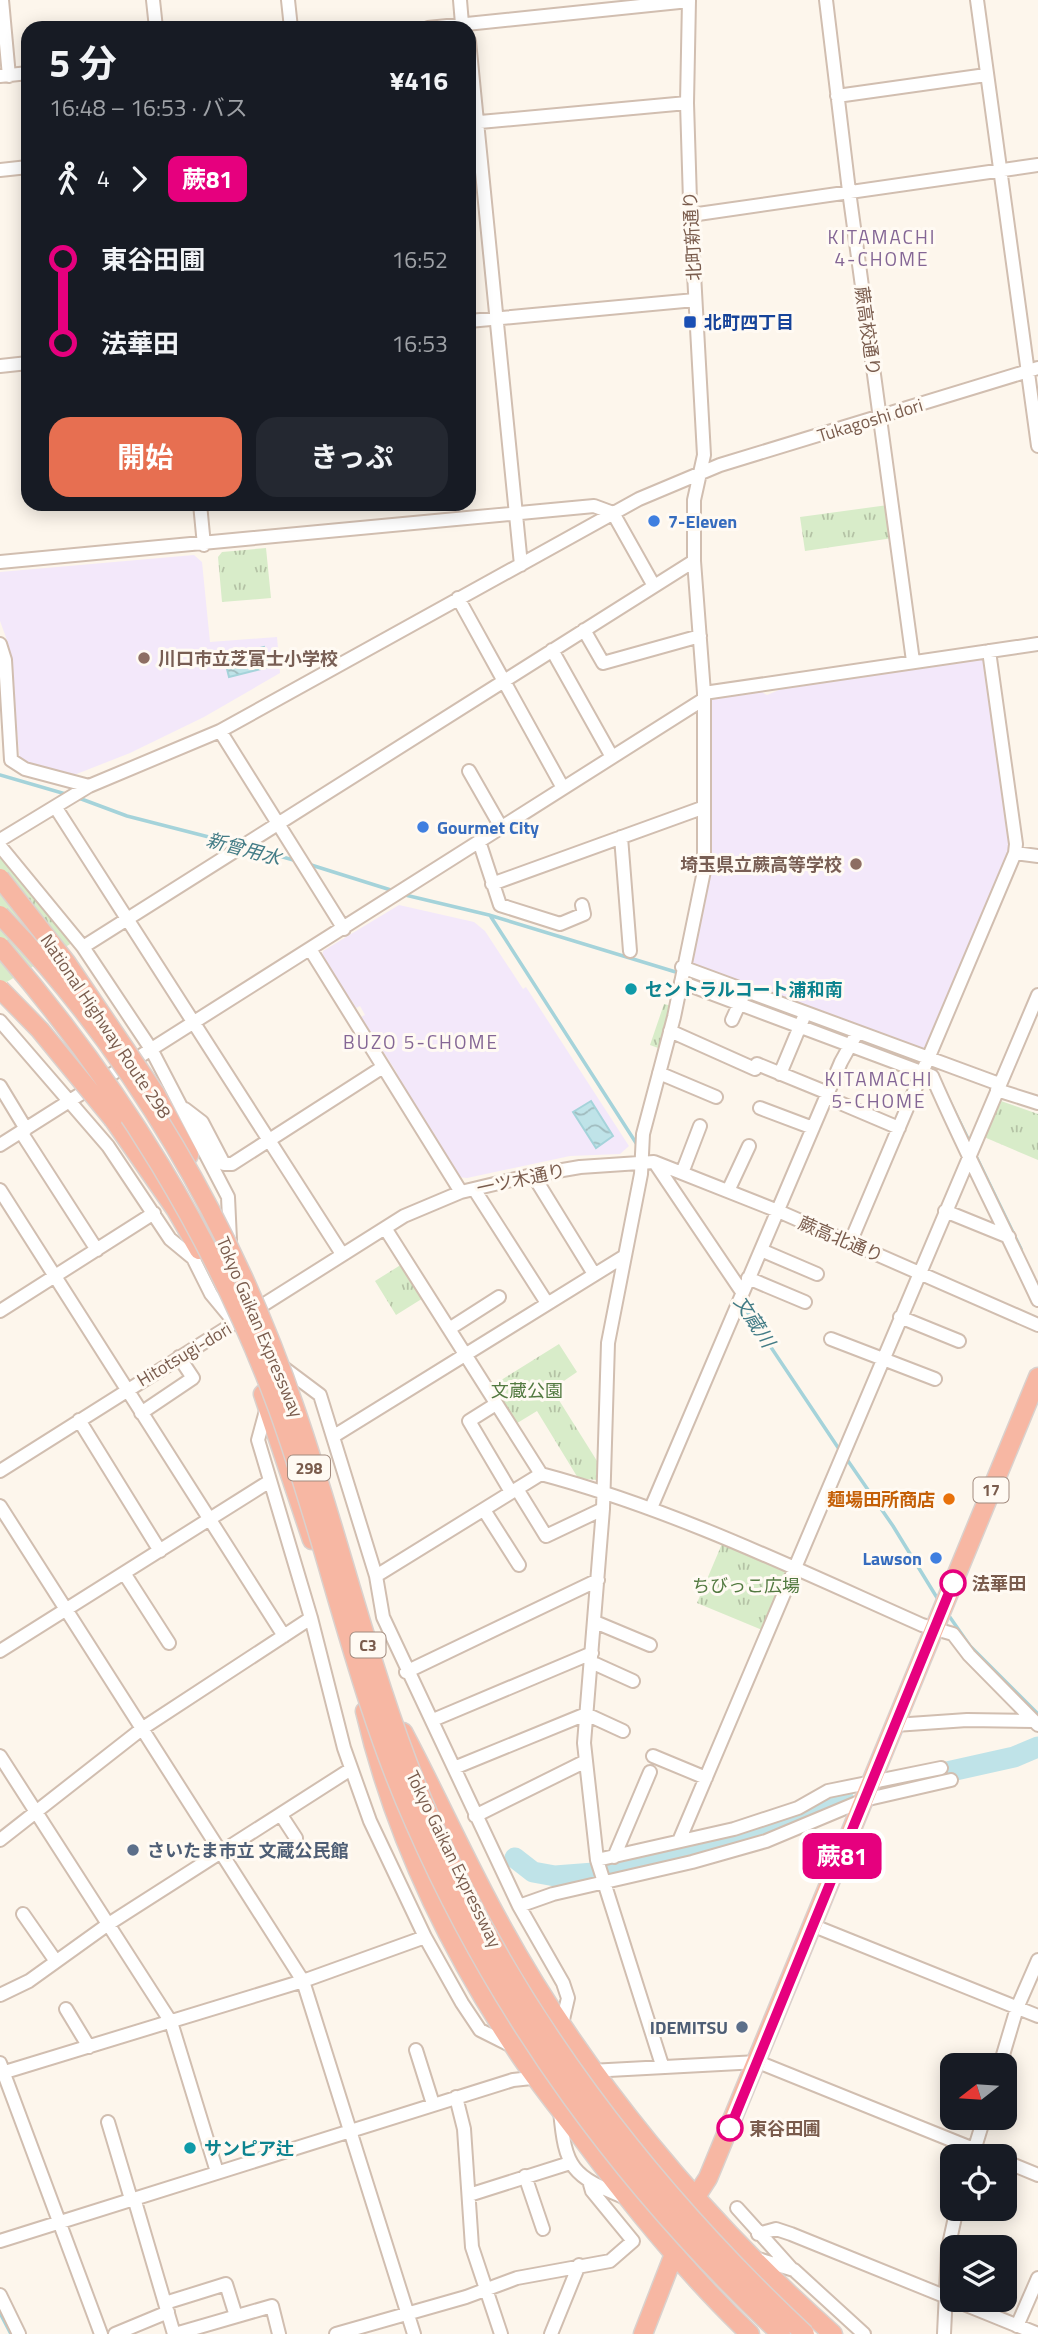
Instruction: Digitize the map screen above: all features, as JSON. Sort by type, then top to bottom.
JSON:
[{"type":"highway","name":"National Highway Route 298","points":[[0,878],[66,962],[155,1093],[208,1189],[258,1308],[277,1363],[377,1688],[434,1854],[362,1698],[267,1405],[234,1323],[176,1210],[113,1119],[40,1030],[0,989]]},
{"type":"highway","name":"Tokyo Gaikan Expressway","points":[[0,915],[64,988],[118,1059],[197,1188],[240,1273],[295,1406],[388,1711],[408,1765],[451,1862],[499,1952],[556,2046],[624,2139],[701,2231],[805,2334]]},
{"type":"highway","name":"Tokyo Gaikan Expressway","points":[[0,946],[101,1071],[160,1163],[224,1280],[279,1412],[348,1639],[392,1771],[436,1870],[483,1961],[541,2055],[610,2150],[690,2244],[780,2334]]},
{"type":"highway","points":[[0,979],[40,1030]]},
{"type":"highway","name":"17","points":[[643,2334],[697,2195],[708,2178],[758,2062],[940,1614],[1031,1414],[1038,1377]]},
{"type":"highway","points":[[377,1688],[428,1779],[501,1926],[562,2024],[626,2113],[697,2195],[754,2258],[833,2334]]},
{"type":"highway","points":[[362,1698],[380,1776],[414,1860],[478,1988],[535,2078],[626,2198],[748,2333]]},
{"type":"street","points":[[2,0],[5,76]]},
{"type":"street","points":[[153,0],[155,21]]},
{"type":"street","points":[[288,0],[290,21]]},
{"type":"street","points":[[460,0],[465,21]]},
{"type":"street","name":"蕨高校通り","points":[[826,0],[849,191],[913,661]]},
{"type":"street","points":[[977,0],[999,171],[1033,370],[1038,446]]},
{"type":"street","points":[[476,24],[689,1]]},
{"type":"street","name":"北町新通り","points":[[662,2065],[607,1882],[597,1860],[586,1762],[586,1714],[603,1509],[608,1343],[623,1257],[647,1162],[643,1142],[704,871],[704,696],[694,561],[694,500],[702,472],[702,397],[687,103],[689,1]]},
{"type":"street","points":[[837,96],[986,75]]},
{"type":"street","points":[[476,123],[687,103]]},
{"type":"street","points":[[476,148],[520,565]]},
{"type":"street","points":[[691,215],[1038,165]]},
{"type":"street","points":[[0,170],[21,168]]},
{"type":"street","points":[[476,320],[695,300]]},
{"type":"street","points":[[0,366],[21,364]]},
{"type":"street","name":"Tukagoshi dori","points":[[0,840],[85,789],[220,731],[613,513],[702,472],[1033,370]]},
{"type":"street","points":[[0,562],[204,545],[283,534],[594,506],[613,513],[654,586]]},
{"type":"street","points":[[201,511],[204,545]]},
{"type":"street","points":[[83,947],[694,561]]},
{"type":"street","points":[[458,598],[563,788]]},
{"type":"street","points":[[584,630],[603,663],[700,636]]},
{"type":"street","points":[[0,644],[5,660],[11,760],[25,769],[85,789]]},
{"type":"street","points":[[0,1145],[344,929],[704,696],[913,661],[1038,644]]},
{"type":"street","points":[[552,650],[612,757]]},
{"type":"street","points":[[850,1243],[1015,853],[1016,844],[989,651]]},
{"type":"street","points":[[220,731],[344,929]]},
{"type":"street","points":[[468,771],[501,827]]},
{"type":"street","points":[[61,804],[128,919],[342,1254]]},
{"type":"street","points":[[492,884],[702,808]]},
{"type":"street","points":[[621,837],[630,951]]},
{"type":"street","points":[[479,841],[500,905],[560,924],[584,914],[582,905]]},
{"type":"street","points":[[0,846],[83,947],[151,1049],[228,1197],[230,1240]]},
{"type":"street","points":[[1015,853],[1038,856]]},
{"type":"street","points":[[310,950],[383,1067],[547,1303]]},
{"type":"street","points":[[682,974],[925,1065],[998,1087],[1038,1103]]},
{"type":"street","points":[[679,1841],[918,1272],[1038,995]]},
{"type":"street","points":[[732,1020],[742,997]]},
{"type":"street","points":[[780,1074],[803,1020]]},
{"type":"street","points":[[0,1021],[108,1146],[170,1239],[193,1258],[211,1294],[234,1323]]},
{"type":"street","points":[[670,1031],[756,1067],[780,1074],[898,1128]]},
{"type":"street","points":[[651,1508],[827,1095],[854,1039]]},
{"type":"street","points":[[925,1065],[1038,1300]]},
{"type":"street","points":[[182,1107],[202,1122],[224,1164],[232,1164],[383,1067]]},
{"type":"street","points":[[659,1073],[716,1097]]},
{"type":"street","points":[[0,1086],[97,1250]]},
{"type":"street","points":[[760,1108],[813,1128]]},
{"type":"street","points":[[682,1173],[700,1126]]},
{"type":"street","points":[[728,1191],[748,1146]]},
{"type":"street","points":[[647,1162],[742,1293]]},
{"type":"street","name":"一ツ木通り","points":[[385,1228],[404,1216],[468,1191],[580,1167],[647,1162]]},
{"type":"street","name":"蕨高北通り","points":[[647,1162],[728,1191],[1038,1325]]},
{"type":"street","points":[[533,1175],[594,1274]]},
{"type":"street","points":[[0,1190],[284,1636]]},
{"type":"street","points":[[945,1211],[1009,1237]]},
{"type":"street","points":[[0,1311],[154,1213]]},
{"type":"street","points":[[385,1228],[541,1474],[603,1490],[651,1508],[922,1625],[940,1614],[969,1655],[1036,1723]]},
{"type":"street","name":"Hitotsugi-dori","points":[[0,1471],[385,1228]]},
{"type":"street","points":[[761,1250],[817,1274]]},
{"type":"street","points":[[334,1436],[623,1257]]},
{"type":"street","points":[[748,1278],[804,1302]]},
{"type":"street","points":[[449,1329],[499,1297]]},
{"type":"street","points":[[900,1317],[959,1341]]},
{"type":"street","points":[[831,1339],[935,1379]]},
{"type":"street","points":[[141,1413],[193,1378],[179,1357]]},
{"type":"street","points":[[277,1363],[320,1395],[376,1576],[383,1617],[519,1906],[564,1983],[568,1998],[562,2024]]},
{"type":"street","points":[[267,1405],[258,1440],[312,1619],[352,1769],[381,1845],[425,1937],[480,2030],[514,2047]]},
{"type":"street","points":[[496,1405],[470,1421],[546,1536],[603,1509]]},
{"type":"street","points":[[79,1420],[160,1550]]},
{"type":"street","points":[[376,1576],[541,1474]]},
{"type":"street","points":[[0,1651],[270,1481]]},
{"type":"street","points":[[0,1506],[303,1981],[414,2334]]},
{"type":"street","points":[[484,1510],[519,1565]]},
{"type":"street","points":[[124,1573],[169,1643]]},
{"type":"street","points":[[407,1672],[598,1580]]},
{"type":"street","points":[[0,1840],[143,1728],[312,1619]]},
{"type":"street","points":[[594,1622],[650,1645]]},
{"type":"street","points":[[433,1720],[591,1658],[633,1681]]},
{"type":"street","points":[[454,1768],[586,1714],[624,1731]]},
{"type":"street","points":[[895,1725],[967,1720],[1036,1723]]},
{"type":"street","points":[[0,1756],[171,2022],[216,2172]]},
{"type":"street","points":[[653,1756],[706,1778]]},
{"type":"street","points":[[475,1816],[586,1762]]},
{"type":"street","points":[[597,1860],[734,1829],[798,1808],[828,1791],[941,1768]]},
{"type":"street","points":[[0,1995],[29,1981],[107,1925],[352,1769]]},
{"type":"street","points":[[614,1857],[650,1772]]},
{"type":"street","points":[[519,1906],[553,1894],[766,1841],[864,1800],[951,1780]]},
{"type":"street","points":[[281,1815],[296,1838]]},
{"type":"street","points":[[23,1914],[55,1961]]},
{"type":"street","points":[[814,1926],[1038,2017]]},
{"type":"street","points":[[101,2334],[3,2068],[89,2047],[171,2022],[303,1981],[425,1937]]},
{"type":"street","points":[[1004,2053],[1017,2008],[1038,1960]]},
{"type":"street","points":[[66,2010],[89,2047]]},
{"type":"street","points":[[416,2050],[433,2104]]},
{"type":"street","points":[[0,2241],[513,2080],[596,2070],[758,2062],[954,2144]]},
{"type":"street","points":[[456,2097],[464,2129],[472,2248],[501,2334]]},
{"type":"street","points":[[560,2109],[563,2146],[570,2163],[590,2184],[626,2198]]},
{"type":"street","points":[[108,2122],[175,2334],[272,2306],[279,2334]]},
{"type":"street","points":[[469,2195],[570,2163]]},
{"type":"street","points":[[1017,2166],[1038,2175]]},
{"type":"street","points":[[525,2176],[543,2229]]},
{"type":"street","points":[[342,2333],[517,2277],[610,2261],[633,2241],[592,2191],[590,2184]]},
{"type":"street","points":[[737,2208],[758,2234],[794,2270],[864,2334]]},
{"type":"street","points":[[758,2234],[776,2229],[940,2295]]},
{"type":"street","points":[[754,2258],[794,2270]]},
{"type":"street","points":[[551,2334],[579,2265]]},
{"type":"street","points":[[1017,2326],[1038,2278]]},
{"type":"street","points":[[115,2334],[166,2307],[226,2284],[236,2316]]},
{"type":"street","points":[[0,2295],[19,2334]]},
{"type":"street","points":[[944,2312],[944,2334]]},
{"type":"street","points":[[982,2312],[1038,2334]]},
{"type":"shaded area","name":"川口市立芝富士小学校","points":[[194,555],[202,562],[210,642],[277,637],[280,673],[204,717],[130,753],[74,775],[20,761],[8,643],[0,621],[0,572]]},
{"type":"shaded area","name":"埼玉県立蕨高等学校","points":[[985,659],[1012,848],[928,1049],[919,1052],[693,969],[689,960],[708,880],[710,702],[714,697],[760,691],[767,695],[784,688]]},
{"type":"shaded area","points":[[399,905],[474,922],[485,931],[523,989],[526,987],[629,1146],[620,1154],[570,1156],[467,1178],[458,1177],[394,1076],[397,1073],[361,1017],[365,1015],[360,1006],[356,1008],[352,1001],[348,1003],[322,958],[323,951]]},
{"type":"green space","points":[[888,505],[893,538],[805,551],[800,517]]},
{"type":"green space","points":[[266,548],[271,598],[222,602],[218,557],[222,552]]},
{"type":"green space","points":[[0,846],[77,940],[0,986]]},
{"type":"green space","points":[[664,1004],[672,1006],[661,1049],[650,1045]]},
{"type":"green space","points":[[1001,1101],[1038,1114],[1038,1160],[984,1137]]},
{"type":"green space","points":[[407,1261],[428,1295],[396,1315],[375,1281]]},
{"type":"green space","name":"文蔵公園","points":[[559,1344],[577,1372],[552,1389],[597,1461],[597,1480],[578,1478],[537,1411],[514,1425],[490,1387]]},
{"type":"green space","name":"ちびっこ広場","points":[[724,1539],[794,1568],[767,1632],[697,1603]]},
{"type":"water","points":[[264,647],[269,667],[229,677],[224,657]]},
{"type":"water","points":[[591,1101],[613,1136],[596,1148],[573,1112]]},
{"type":"waterway","name":"新曾用水","points":[[0,775],[69,795]]},
{"type":"waterway","name":"新曾用水","points":[[76,797],[127,816],[240,845]]},
{"type":"waterway","name":"新曾用水","points":[[247,847],[297,861]]},
{"type":"waterway","name":"新曾用水","points":[[308,864],[394,891]]},
{"type":"waterway","points":[[401,894],[489,915],[679,973]]},
{"type":"waterway","name":"文蔵川","points":[[491,917],[638,1146]]},
{"type":"waterway","points":[[686,976],[849,1038]]},
{"type":"waterway","points":[[856,1041],[901,1058]]},
{"type":"waterway","points":[[935,1071],[971,1145]]},
{"type":"waterway","points":[[974,1152],[1021,1249]]},
{"type":"waterway","name":"文蔵川","points":[[742,1304],[841,1452]]},
{"type":"waterway","name":"文蔵川","points":[[846,1458],[893,1526],[939,1601]]},
{"type":"waterway","name":"文蔵川","points":[[947,1613],[970,1646],[1038,1714]]},
{"type":"waterway","points":[[893,1784],[1014,1757],[1038,1747]]},
{"type":"waterway","points":[[515,1858],[533,1872],[555,1876],[594,1873],[689,1852],[843,1798]]},
{"type":"waterway","points":[[0,2313],[11,2334]]},
{"type":"bus line","name":"蕨81","points":[[730,2128],[953,1583]]},
{"type":"place","name":"北町四丁目","points":[[690,322]]},
{"type":"place","name":"7-Eleven","points":[[654,521]]},
{"type":"place","name":"川口市立芝富士小学校","points":[[144,658]]},
{"type":"place","name":"Gourmet City","points":[[423,827]]},
{"type":"place","name":"埼玉県立蕨高等学校","points":[[856,864]]},
{"type":"place","name":"セントラルコート浦和南","points":[[631,989]]},
{"type":"place","name":"麺場田所商店","points":[[949,1499]]},
{"type":"place","name":"Lawson","points":[[936,1558]]},
{"type":"place","name":"法華田","points":[[953,1583]]},
{"type":"place","name":"さいたま市立 文蔵公民館","points":[[133,1850]]},
{"type":"place","name":"IDEMITSU","points":[[742,2027]]},
{"type":"place","name":"東谷田圃","points":[[730,2128]]},
{"type":"place","name":"サンピア辻","points":[[190,2148]]},
{"type":"district","name":"KITAMACHI 4-CHOME","points":[[882,247]]},
{"type":"district","name":"BUZO 5-CHOME","points":[[421,1041]]},
{"type":"district","name":"KITAMACHI 5-CHOME","points":[[879,1089]]}]
